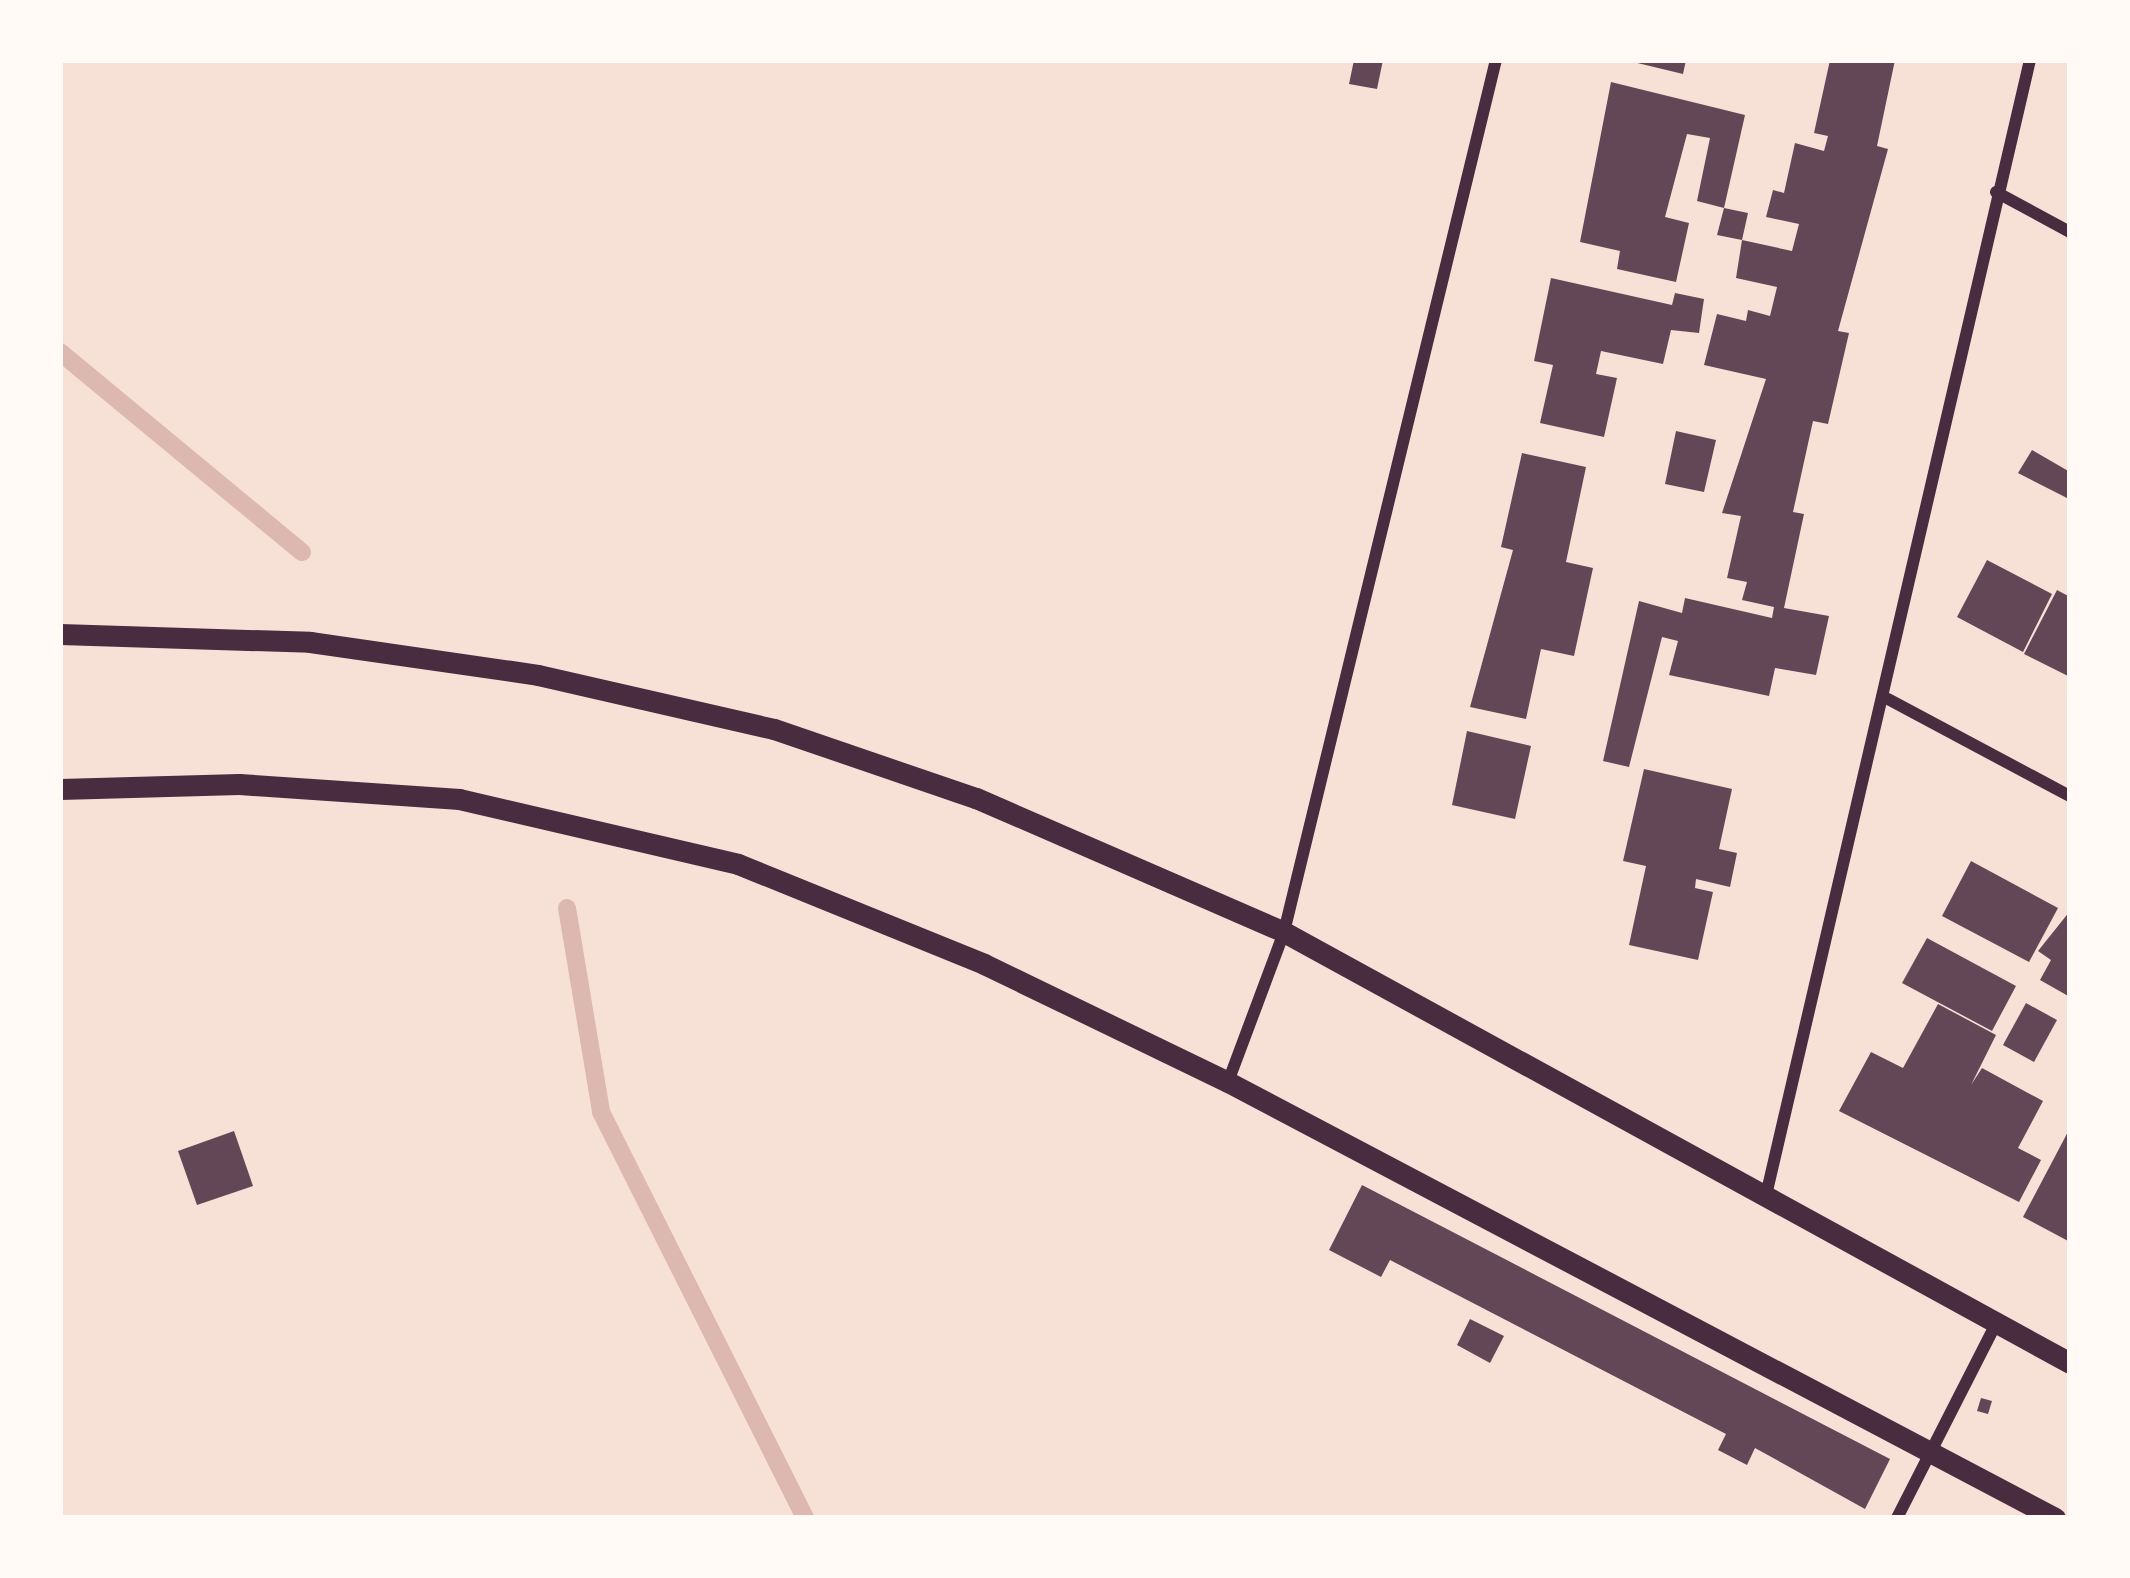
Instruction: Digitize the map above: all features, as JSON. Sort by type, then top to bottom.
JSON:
[{"type":"street","points":[[1228,1082],[1284,932],[1496,60]]},
{"type":"street","points":[[1768,1191],[1888,699],[1996,192],[2030,60]]},
{"type":"street","points":[[1996,192],[2070,232]]},
{"type":"street","points":[[60,634],[310,642],[538,675],[774,729],[976,798],[1284,932],[1768,1191],[2070,1363]]},
{"type":"street","points":[[1888,699],[2070,796]]},
{"type":"street","points":[[60,789],[239,784],[459,799],[738,864],[984,964],[1228,1082],[2055,1518]]},
{"type":"street","points":[[1898,1518],[1997,1322]]},
{"type":"building","points":[[1354,60],[1383,60],[1377,89],[1349,84]]},
{"type":"building","points":[[1625,60],[1686,60],[1683,74]]},
{"type":"building","points":[[1830,60],[1895,60],[1877,146],[1888,149],[1838,331],[1849,333],[1828,424],[1813,421],[1793,512],[1804,514],[1784,608],[1829,616],[1816,675],[1775,668],[1769,696],[1669,675],[1678,641],[1662,637],[1629,767],[1603,761],[1639,601],[1682,613],[1685,598],[1772,618],[1774,607],[1742,600],[1747,582],[1727,578],[1741,516],[1722,513],[1766,379],[1704,365],[1717,314],[1746,321],[1748,310],[1770,316],[1777,287],[1736,278],[1742,240],[1792,251],[1799,224],[1766,217],[1773,190],[1784,193],[1795,143],[1824,151],[1828,136],[1814,133]]},
{"type":"building","points":[[1611,82],[1745,115],[1724,208],[1697,201],[1710,138],[1687,134],[1665,217],[1689,223],[1676,282],[1617,269],[1620,251],[1580,242]]},
{"type":"building","points":[[1724,208],[1748,213],[1742,240],[1717,235]]},
{"type":"building","points":[[1551,278],[1672,305],[1675,293],[1704,299],[1699,333],[1671,330],[1663,364],[1601,351],[1596,374],[1617,378],[1604,437],[1540,423],[1553,365],[1534,361]]},
{"type":"building","points":[[1676,431],[1716,440],[1704,492],[1665,484]]},
{"type":"building","points":[[2032,450],[2070,472],[2067,498],[2018,473]]},
{"type":"building","points":[[1522,453],[1586,467],[1566,562],[1593,568],[1574,656],[1541,649],[1526,719],[1470,707],[1513,550],[1501,547]]},
{"type":"building","points":[[1987,560],[2052,594],[2023,652],[1957,617]]},
{"type":"building","points":[[2057,590],[2070,597],[2070,677],[2024,654]]},
{"type":"building","points":[[1467,731],[1531,746],[1515,819],[1452,805]]},
{"type":"building","points":[[1644,769],[1732,789],[1719,849],[1737,853],[1730,887],[1696,879],[1695,888],[1713,892],[1698,960],[1629,945],[1646,866],[1623,861]]},
{"type":"building","points":[[1971,861],[2058,908],[2029,962],[1942,916]]},
{"type":"building","points":[[2070,911],[2070,997],[2040,980],[2051,960],[2038,951]]},
{"type":"building","points":[[1927,938],[2016,986],[1992,1031],[1902,983]]},
{"type":"building","points":[[2026,1003],[2057,1020],[2034,1062],[2003,1045]]},
{"type":"building","points":[[1938,1004],[1996,1035],[1971,1085],[1982,1068],[2043,1101],[2018,1148],[2041,1160],[2019,1202],[1839,1111],[1871,1052],[1903,1068]]},
{"type":"building","points":[[2070,1128],[2070,1242],[2023,1217]]},
{"type":"building","points":[[234,1131],[253,1186],[197,1205],[178,1151]]},
{"type":"building","points":[[1362,1185],[1890,1459],[1865,1509],[1755,1448],[1747,1465],[1718,1450],[1726,1434],[1390,1260],[1381,1277],[1329,1250]]},
{"type":"building","points":[[1470,1319],[1504,1336],[1490,1363],[1457,1345]]},
{"type":"building","points":[[1981,1398],[1992,1401],[1988,1414],[1977,1411]]},
{"type":"waterway","points":[[60,352],[302,552]]},
{"type":"waterway","points":[[567,908],[601,1112],[805,1518]]}]
